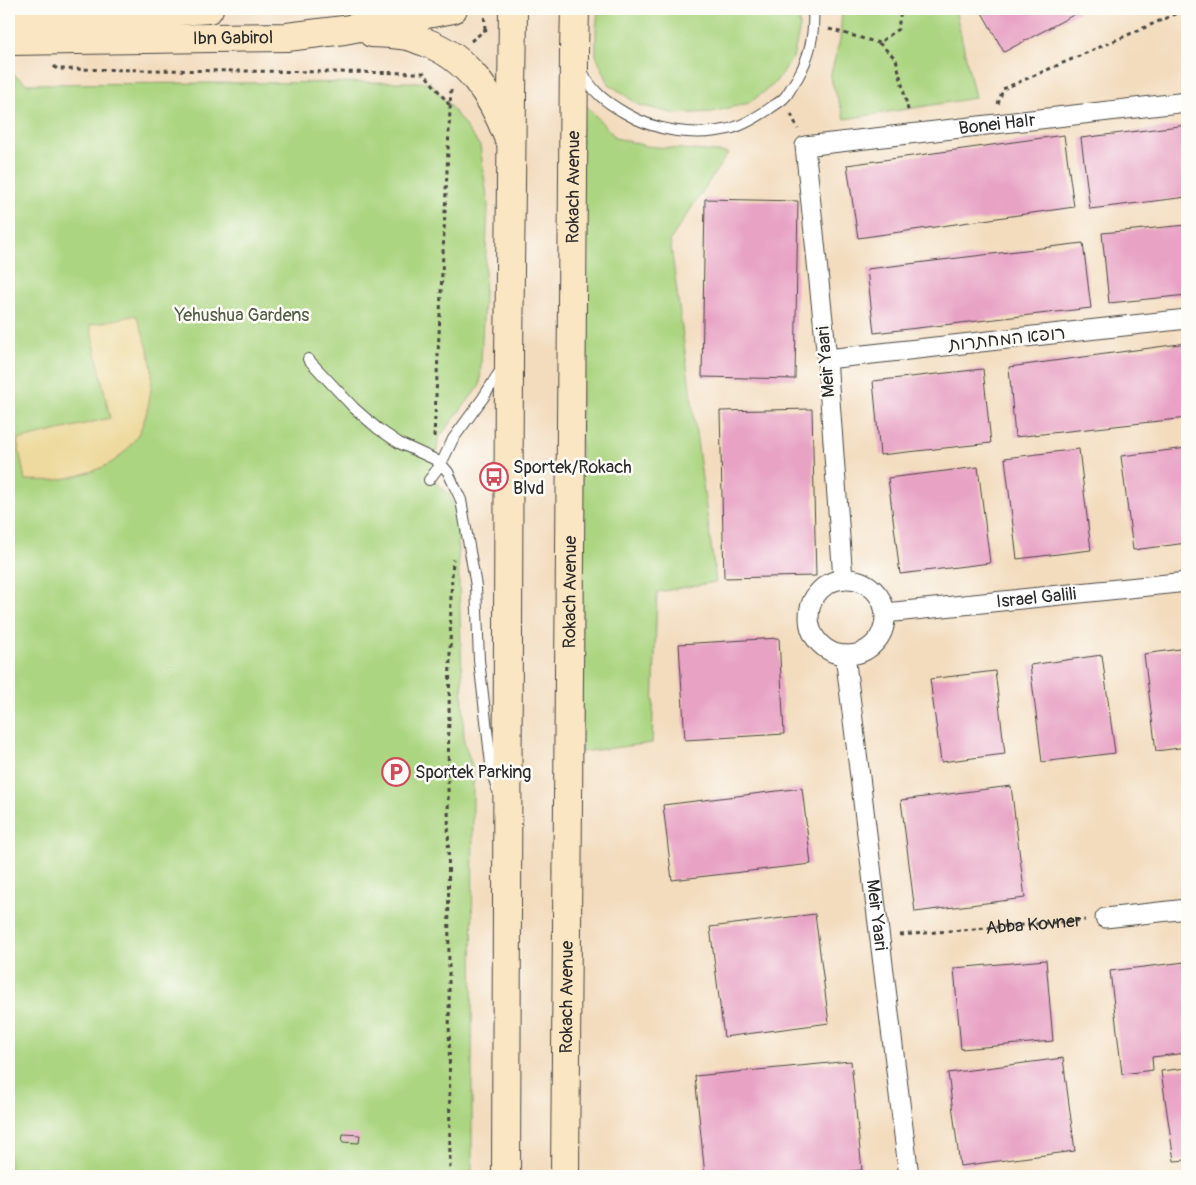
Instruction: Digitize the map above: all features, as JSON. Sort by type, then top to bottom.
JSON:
[{"type":"main road","name":"Ibn Gabirol","points":[[9,13],[130,14],[210,9]]},
{"type":"main road","name":"Ibn Gabirol","points":[[9,41],[287,37],[344,30],[453,9]]},
{"type":"main road","points":[[506,1176],[509,357],[513,9]]},
{"type":"main road","name":"Rokach Avenue","points":[[565,1176],[575,9]]},
{"type":"main road","points":[[344,30],[411,37],[436,46],[454,57],[470,71],[482,87],[500,116],[512,148]]},
{"type":"street","name":"Bonei HaIr","points":[[805,146],[1187,102]]},
{"type":"street","name":"Meir Yaari","points":[[805,146],[827,359],[843,579]]},
{"type":"street","name":"רופא המחתרות","points":[[827,359],[1187,319]]},
{"type":"street","points":[[855,579],[875,591],[882,601],[885,612],[884,626],[879,638],[870,648],[858,654],[845,655],[833,652],[822,646],[814,636],[809,612],[813,600],[820,589],[830,582],[855,579]]},
{"type":"street","name":"Israel Galili","points":[[885,612],[1187,582]]},
{"type":"street","name":"Meir Yaari","points":[[845,655],[909,1176]]},
{"type":"street","name":"Abba Kovner","points":[[1105,918],[1187,909]]},
{"type":"lane","points":[[574,51],[587,81],[606,101],[634,118],[666,130],[699,132],[730,129],[756,118],[785,98],[802,72],[810,48],[814,26],[813,9]]},
{"type":"lane","points":[[429,480],[441,464],[453,439],[483,398],[509,357]]},
{"type":"lane","points":[[308,359],[349,403],[377,428],[399,443],[425,454],[441,464],[448,472],[461,500],[476,586],[480,660],[492,773],[507,821]]},
{"type":"path","points":[[484,9],[485,30]]},
{"type":"path","points":[[879,44],[898,29],[901,9]]},
{"type":"path","points":[[992,124],[1003,89],[1186,9]]},
{"type":"path","points":[[814,26],[835,30],[879,44],[896,59],[914,134]]},
{"type":"path","points":[[50,62],[57,69],[424,73],[451,107],[435,437],[425,454]]},
{"type":"path","points":[[785,98],[805,146]]},
{"type":"path","points":[[450,1176],[448,776],[451,595],[454,555]]},
{"type":"path","name":"Abba Kovner","points":[[879,937],[1105,918]]},
{"type":"green space","points":[[598,9],[797,9],[800,27],[793,58],[774,84],[749,103],[712,112],[675,114],[639,105],[609,84],[596,55]]},
{"type":"green space","points":[[842,9],[955,9],[975,98],[845,119],[830,77],[840,40]]},
{"type":"green space","name":"Yehushua Gardens","points":[[9,71],[27,84],[430,82],[480,146],[488,205],[480,385],[438,439],[434,481],[448,494],[457,520],[464,742],[473,769],[472,1176],[9,1176]]},
{"type":"green space","points":[[581,100],[616,138],[646,146],[728,153],[670,240],[716,582],[657,592],[652,743],[581,752]]},
{"type":"sand","points":[[136,315],[148,349],[152,377],[146,413],[141,430],[135,439],[127,450],[114,461],[94,470],[56,480],[25,480],[17,440],[110,418],[90,325]]},
{"type":"building","points":[[980,9],[1076,9],[1079,12],[1004,52]]},
{"type":"building","points":[[1187,125],[1187,197],[1090,209],[1081,138]]},
{"type":"building","points":[[1064,135],[1074,207],[858,238],[847,165]]},
{"type":"building","points":[[705,199],[798,201],[795,379],[702,377]]},
{"type":"building","points":[[1187,225],[1187,295],[1109,303],[1102,233]]},
{"type":"building","points":[[1083,243],[1091,308],[874,333],[867,269]]},
{"type":"building","points":[[1187,343],[1187,418],[1015,437],[1009,367]]},
{"type":"building","points":[[983,369],[991,443],[880,455],[873,381]]},
{"type":"building","points":[[812,409],[816,576],[724,578],[720,411]]},
{"type":"building","points":[[1187,448],[1187,543],[1133,550],[1121,456]]},
{"type":"building","points":[[1079,449],[1091,550],[1017,559],[1005,458]]},
{"type":"building","points":[[978,467],[990,563],[900,574],[888,478]]},
{"type":"building","points":[[779,638],[784,734],[685,740],[679,644]]},
{"type":"building","points":[[1187,648],[1187,747],[1156,751],[1144,654]]},
{"type":"building","points":[[1102,655],[1115,753],[1042,762],[1030,665]]},
{"type":"building","points":[[995,671],[1005,754],[941,762],[930,679]]},
{"type":"building","points":[[1011,786],[1025,898],[915,912],[901,800]]},
{"type":"building","points":[[802,788],[811,864],[672,880],[663,805]]},
{"type":"building","points":[[815,914],[829,1023],[724,1037],[710,927]]},
{"type":"building","points":[[1046,960],[1053,1041],[961,1049],[954,968]]},
{"type":"building","points":[[1185,962],[1187,976],[1187,1053],[1152,1057],[1153,1070],[1122,1074],[1110,971]]},
{"type":"building","points":[[1063,1058],[1075,1151],[960,1166],[948,1073]]},
{"type":"building","points":[[851,1061],[862,1170],[799,1176],[705,1176],[695,1076]]},
{"type":"building","points":[[1187,1068],[1187,1160],[1174,1161],[1161,1071]]},
{"type":"building","points":[[343,1134],[360,1135],[359,1143],[342,1142]]},
{"type":"place","name":"Sportek/Rokach Blvd","points":[[494,477]]},
{"type":"place","name":"Sportek Parking","points":[[396,772]]}]
